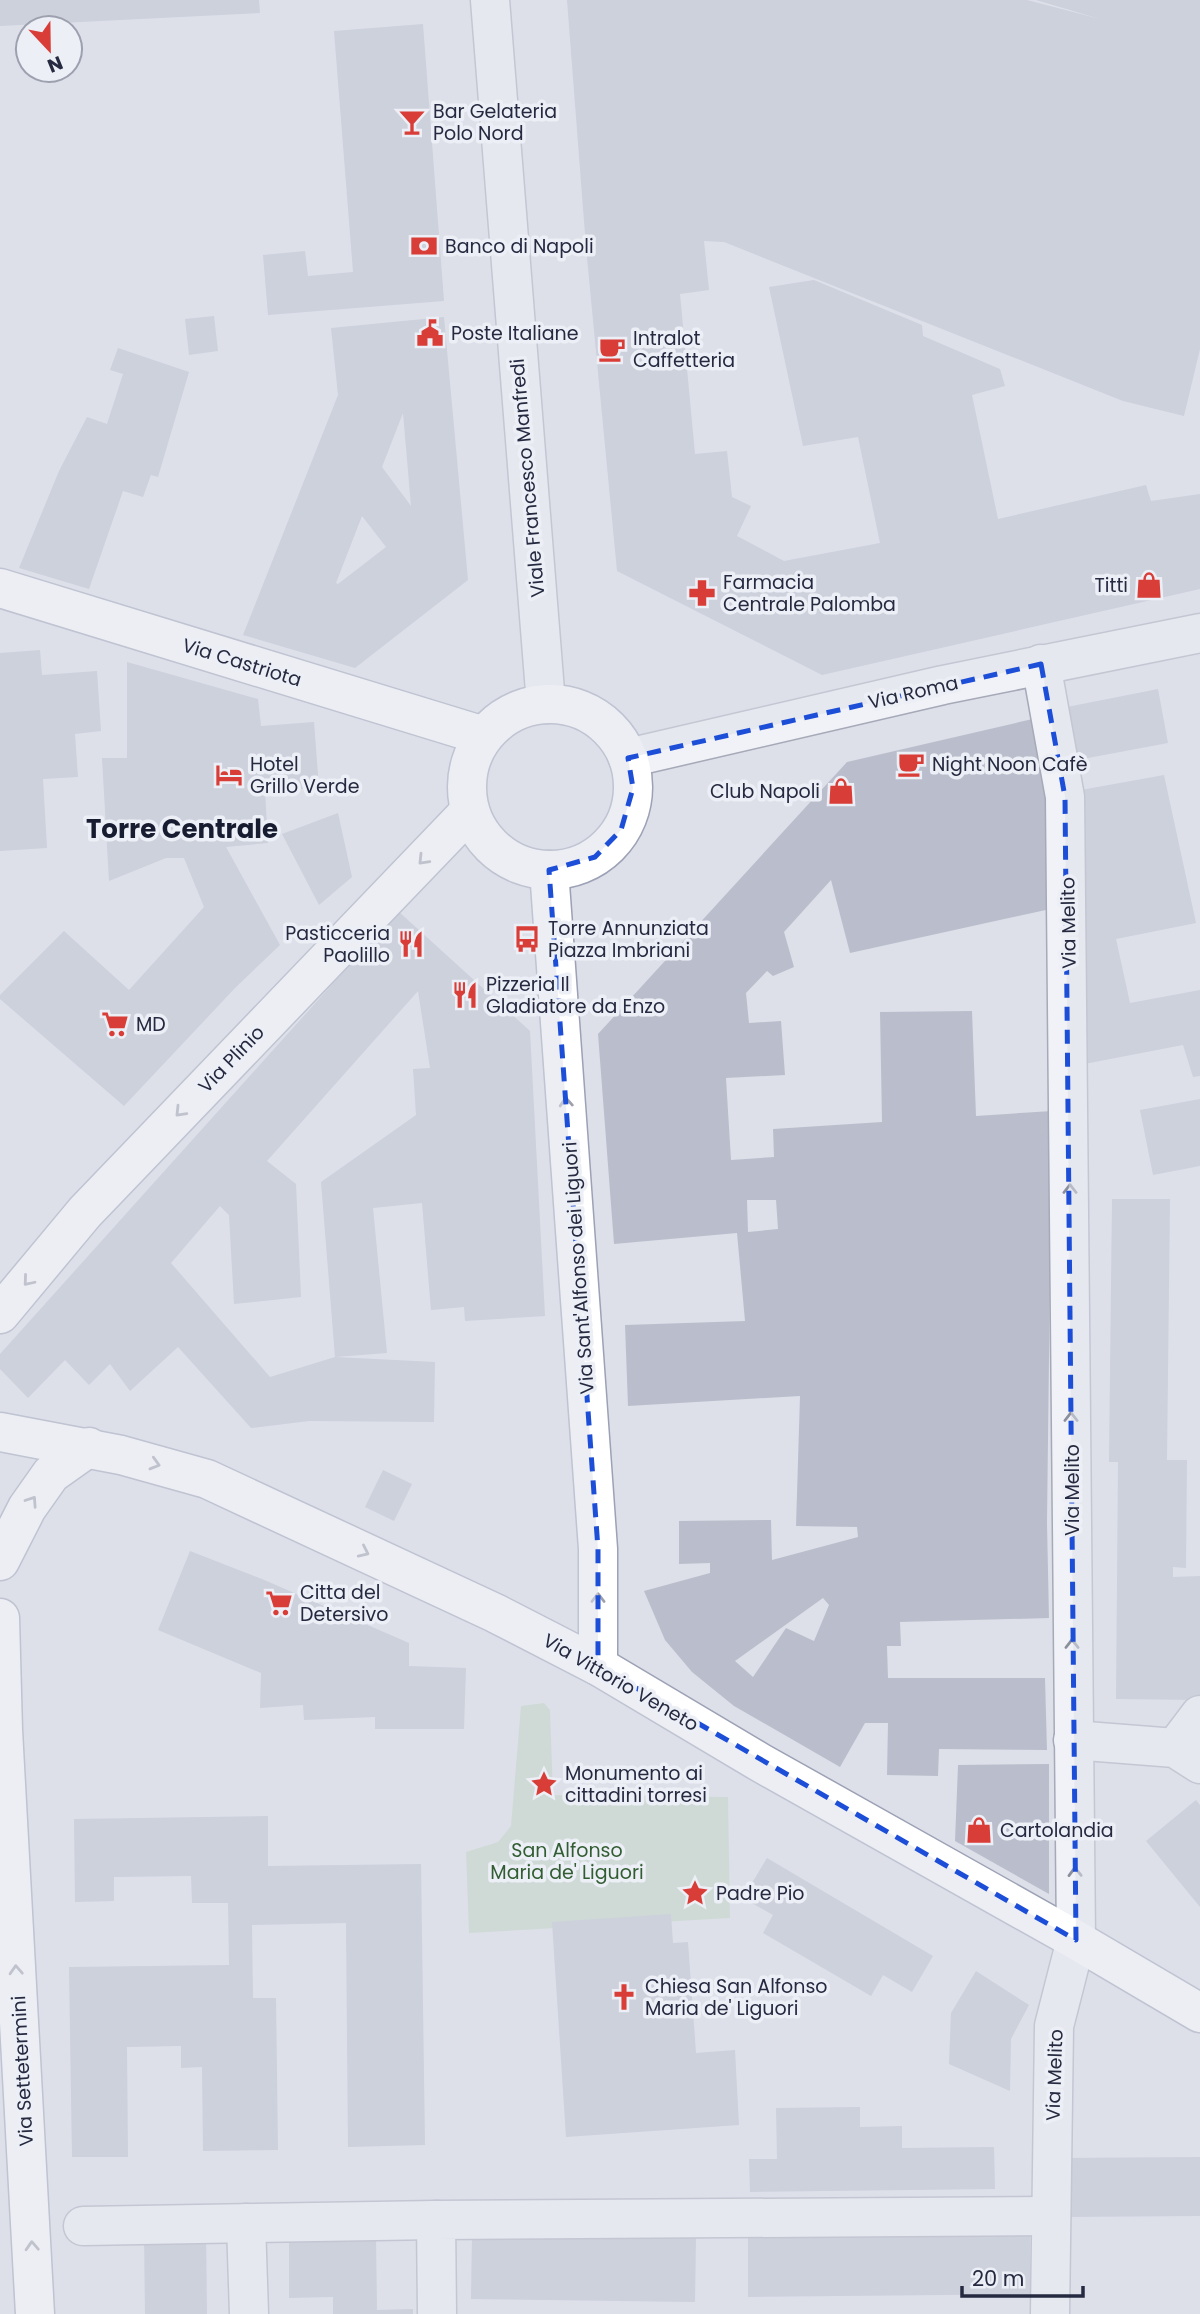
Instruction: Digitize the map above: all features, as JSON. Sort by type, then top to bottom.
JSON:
[{"type":"main road","name":"Via Castriota","points":[[0,588],[484,736]]},
{"type":"main road","points":[[546,704],[581,710],[597,719],[621,743],[632,773],[633,788],[628,815],[611,844],[595,857],[577,866],[549,870],[526,867],[498,852],[481,833],[470,811],[467,783],[471,762],[484,736],[506,717],[526,708],[546,704]]},
{"type":"main road","name":"Via Plinio","points":[[0,1314],[85,1212],[470,811]]},
{"type":"main road","name":"Via Sant'Alfonso dei Liguori","points":[[549,870],[598,1549],[598,1666]]},
{"type":"main road","name":"Via Vittorio Veneto","points":[[3,1433],[89,1447],[206,1479],[483,1607],[598,1666],[761,1763],[1200,2013]]},
{"type":"main road","points":[[0,1561],[27,1508],[51,1474],[89,1447]]},
{"type":"main road","name":"Via Settetermini","points":[[0,1618],[3,1730],[35,2314]]},
{"type":"street","name":"Viale Francesco Manfredi","points":[[489,0],[546,704]]},
{"type":"street","name":"Via Roma","points":[[628,758],[943,685],[1200,633]]},
{"type":"street","name":"Via Melito","points":[[1041,664],[1065,797],[1068,904],[1076,1940],[1054,2026],[1050,2314]]},
{"type":"street","points":[[1073,1741],[1188,1756],[1200,1716]]},
{"type":"street","points":[[83,2226],[436,2220],[1051,2216]]},
{"type":"street","points":[[436,2220],[437,2314]]},
{"type":"street","points":[[246,2223],[249,2314]]},
{"type":"highlighted area","points":[[1041,664],[1065,797],[1076,1940],[598,1666],[598,1549],[549,870],[595,857],[621,830],[633,788],[628,758]]},
{"type":"green space","name":"San Alfonso Maria de' Liguori","points":[[544,1703],[550,1710],[553,1795],[728,1797],[730,1918],[469,1933],[466,1852],[498,1842],[511,1826],[521,1706]]},
{"type":"building","points":[[0,0],[259,0],[260,13],[84,22],[84,14],[14,14],[14,25],[0,26]]},
{"type":"building","points":[[567,0],[1027,0],[1100,19],[1036,0],[1200,0],[1200,349],[1184,416],[1123,401],[724,242],[704,241],[709,290],[680,294],[695,454],[727,451],[732,497],[751,506],[737,536],[784,561],[880,543],[858,437],[803,446],[769,287],[814,280],[922,325],[923,336],[1000,369],[1005,386],[972,395],[998,519],[1146,485],[1151,501],[1200,494],[1200,589],[822,675],[617,571],[586,247]]},
{"type":"building","points":[[423,24],[444,301],[268,315],[263,255],[305,251],[308,276],[353,272],[334,31]]},
{"type":"building","points":[[214,316],[218,351],[189,355],[185,319]]},
{"type":"building","points":[[444,317],[468,580],[355,668],[243,635],[338,395],[331,328]],"holes":[[[403,413],[411,506],[382,467]],[[362,516],[386,547],[338,584],[336,583]]]},
{"type":"building","points":[[118,348],[189,372],[158,477],[151,475],[143,497],[123,491],[89,589],[19,568],[59,471],[87,417],[107,424],[123,374],[110,370]]},
{"type":"building","points":[[40,650],[42,675],[97,671],[101,731],[75,734],[78,777],[43,779],[47,848],[0,851],[0,653]]},
{"type":"building","points":[[127,662],[258,699],[261,726],[314,722],[319,788],[265,791],[268,843],[226,847],[280,945],[236,987],[124,1106],[0,999],[0,995],[64,931],[129,990],[204,907],[184,858],[166,858],[109,881],[102,758],[127,758]]},
{"type":"building","points":[[1158,689],[1168,743],[1072,761],[1062,708]]},
{"type":"building","points":[[1037,718],[1055,801],[1055,908],[850,953],[831,880],[784,932],[794,967],[773,976],[767,971],[746,993],[749,1023],[781,1021],[785,1075],[726,1078],[731,1160],[774,1157],[773,1129],[882,1122],[880,1012],[972,1011],[976,1116],[1052,1111],[1047,1523],[1049,1618],[900,1622],[901,1646],[887,1646],[888,1678],[1045,1678],[1047,1750],[939,1749],[938,1776],[887,1775],[888,1723],[865,1723],[840,1767],[734,1706],[692,1672],[665,1640],[644,1591],[710,1573],[710,1563],[679,1564],[679,1521],[771,1520],[772,1560],[858,1537],[857,1527],[796,1526],[800,1396],[628,1406],[625,1325],[745,1321],[737,1233],[614,1244],[598,1034],[847,762]],"holes":[[[747,1200],[776,1200],[778,1229],[748,1232]],[[823,1598],[829,1605],[814,1641],[786,1628],[753,1677],[735,1661]]]},
{"type":"building","points":[[1164,775],[1196,923],[1116,939],[1130,1003],[1200,990],[1200,1076],[1193,1077],[1183,1045],[1079,1065],[1081,790]]},
{"type":"building","points":[[338,813],[352,877],[319,905],[282,834]]},
{"type":"building","points":[[398,911],[530,1031],[545,1316],[465,1321],[464,1307],[431,1310],[422,1203],[373,1208],[387,1353],[335,1357],[435,1362],[434,1422],[309,1421],[251,1428],[178,1347],[130,1391],[110,1364],[89,1385],[65,1360],[28,1398],[0,1369],[0,1354]],"holes":[[[418,991],[430,1068],[413,1069],[416,1115],[321,1182],[335,1357],[270,1377],[171,1263],[220,1206],[229,1215],[234,1304],[301,1297],[296,1184],[267,1161]]]},
{"type":"building","points":[[1200,1099],[1200,1166],[1153,1175],[1140,1110]]},
{"type":"building","points":[[1112,1199],[1170,1199],[1167,1460],[1187,1460],[1186,1568],[1173,1567],[1173,1577],[1200,1576],[1200,1700],[1116,1699],[1118,1462],[1109,1462]]},
{"type":"building","points":[[383,1470],[412,1484],[394,1521],[365,1507]]},
{"type":"building","points":[[190,1551],[409,1643],[409,1666],[466,1668],[464,1729],[375,1729],[375,1717],[304,1720],[303,1705],[260,1708],[261,1673],[158,1630]]},
{"type":"building","points":[[1049,1764],[1049,1894],[955,1841],[958,1765]]},
{"type":"building","points":[[1196,1800],[1200,1805],[1200,1907],[1146,1841]]},
{"type":"building","points":[[268,1816],[268,1866],[421,1864],[425,2145],[348,2147],[346,1923],[252,1925],[253,1998],[276,1998],[278,2150],[203,2151],[202,2067],[181,2068],[181,2046],[127,2047],[128,2157],[72,2157],[69,1967],[229,1965],[228,1903],[192,1903],[191,1876],[114,1877],[114,1901],[75,1902],[74,1819]]},
{"type":"building","points":[[767,1858],[933,1956],[912,1992],[883,1975],[871,1996],[763,1933],[773,1915],[743,1898]]},
{"type":"building","name":"Chiesa San Alfonso Maria de' Liguori","points":[[671,1914],[673,1943],[688,1942],[696,2053],[735,2050],[739,2125],[566,2137],[552,1922]]},
{"type":"building","points":[[976,1971],[1029,2005],[1011,2039],[1010,2091],[949,2064],[951,2013]]},
{"type":"building","points":[[860,2107],[860,2127],[902,2126],[902,2148],[994,2147],[995,2189],[750,2192],[749,2159],[777,2159],[776,2108]]},
{"type":"building","points":[[1200,2157],[1200,2216],[1061,2217],[1060,2158]]},
{"type":"building","points":[[206,2233],[207,2314],[145,2314],[144,2235]]},
{"type":"building","points":[[472,2234],[696,2237],[695,2302],[471,2299]]},
{"type":"building","points":[[1030,2235],[1030,2294],[748,2297],[748,2238]]},
{"type":"building","points":[[376,2238],[377,2310],[413,2309],[413,2314],[333,2314],[333,2297],[289,2298],[289,2239]]},
{"type":"place","name":"Bar Gelateria Polo Nord","points":[[412,122]]},
{"type":"place","name":"Banco di Napoli","points":[[424,246]]},
{"type":"place","name":"Poste Italiane","points":[[430,333]]},
{"type":"place","name":"Intralot Caffetteria","points":[[612,349]]},
{"type":"place","name":"Titti","points":[[1149,585]]},
{"type":"place","name":"Farmacia Centrale Palomba","points":[[702,593]]},
{"type":"place","name":"Night Noon Cafè","points":[[911,764]]},
{"type":"place","name":"Hotel Grillo Verde","points":[[229,775]]},
{"type":"place","name":"Club Napoli","points":[[841,791]]},
{"type":"place","name":"Torre Annunziata Piazza Imbriani","points":[[527,939]]},
{"type":"place","name":"Pasticceria Paolillo","points":[[411,944]]},
{"type":"place","name":"Pizzeria Il Gladiatore da Enzo","points":[[465,995]]},
{"type":"place","name":"MD","points":[[115,1024]]},
{"type":"place","name":"Citta del Detersivo","points":[[279,1603]]},
{"type":"place","name":"Monumento ai cittadini torresi","points":[[544,1784]]},
{"type":"place","name":"Cartolandia","points":[[979,1830]]},
{"type":"place","name":"Padre Pio","points":[[695,1893]]},
{"type":"place","name":"Chiesa San Alfonso Maria de' Liguori","points":[[624,1997]]},
{"type":"district","name":"Torre Centrale","points":[[182,829]]}]
